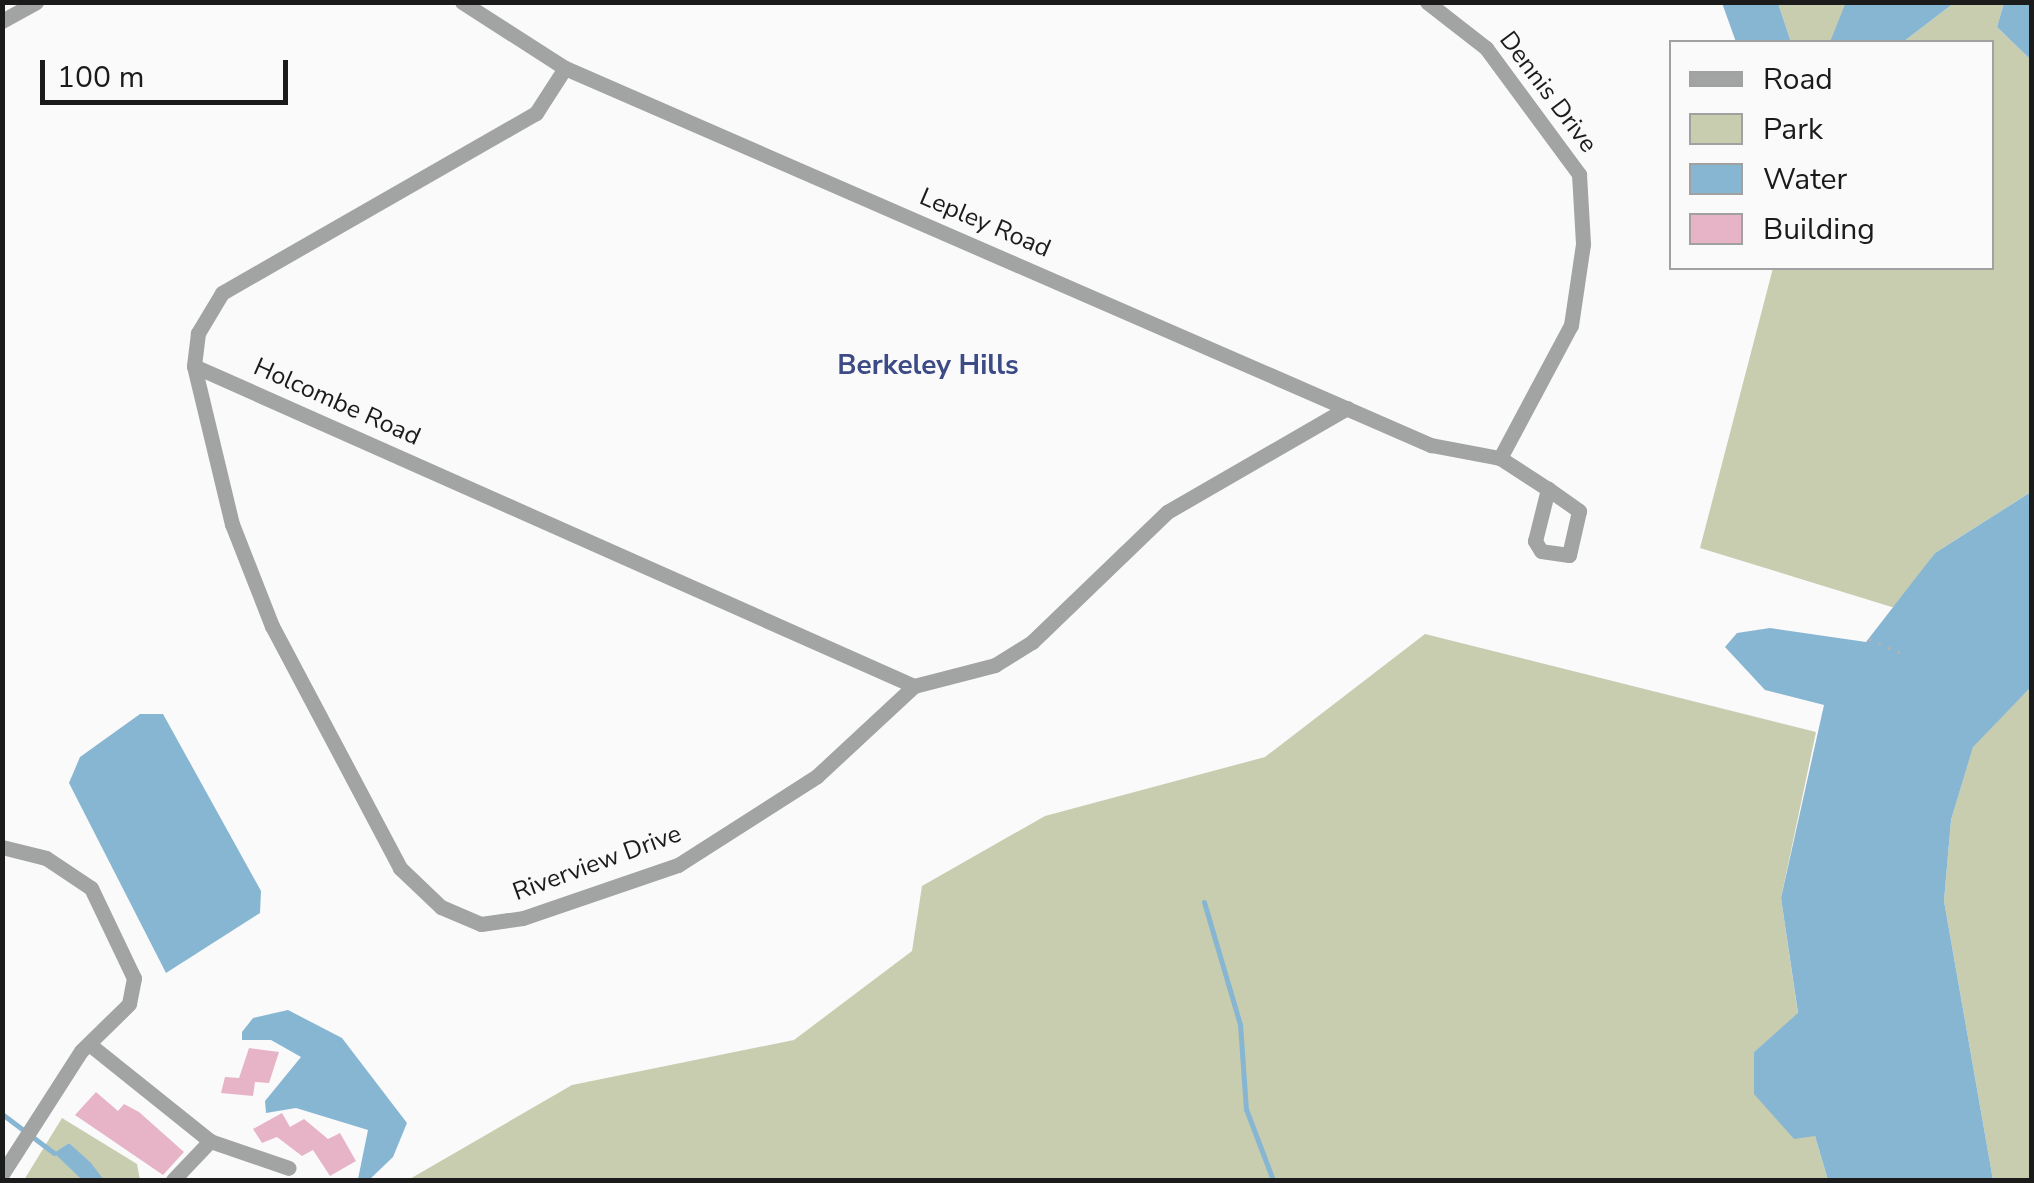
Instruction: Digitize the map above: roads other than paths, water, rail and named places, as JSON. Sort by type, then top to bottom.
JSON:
[{"type":"street","points":[[2,20],[36,2]]},
{"type":"street","name":"Lepley Road","points":[[462,2],[566,68],[1347,408],[1467,458],[1500,458]]},
{"type":"street","name":"Dennis Drive","points":[[1427,2],[1486,48],[1579,174],[1583,244],[1571,325],[1500,458]]},
{"type":"street","points":[[194,366],[206,312],[222,294],[536,113],[566,68]]},
{"type":"street","name":"Holcombe Road","points":[[194,366],[914,686]]},
{"type":"street","name":"Riverview Drive","points":[[194,366],[232,524],[272,626],[400,868],[440,907],[481,924],[523,918],[678,864],[817,776],[914,686],[995,665],[1032,642],[1167,512],[1347,408]]},
{"type":"street","points":[[1500,458],[1548,488]]},
{"type":"street","points":[[2,847],[70,870],[122,941],[134,978],[129,1004],[88,1044],[2,1174]]},
{"type":"street","points":[[88,1044],[210,1141],[288,1168]]},
{"type":"street","points":[[174,1180],[210,1141]]},
{"type":"water","points":[[1846,2],[1954,2],[1906,40],[1831,40]]},
{"type":"water","points":[[1722,3],[1778,3],[1790,40],[1735,40]]},
{"type":"water","points":[[2004,3],[2031,3],[2031,60],[1997,27]]},
{"type":"water","points":[[2031,492],[2031,687],[1973,747],[1951,820],[1944,901],[1993,1180],[1828,1180],[1815,1136],[1794,1139],[1754,1094],[1754,1052],[1798,1013],[1781,898],[1824,705],[1765,690],[1725,647],[1737,633],[1770,628],[1866,642],[1935,553]]},
{"type":"water","points":[[140,714],[163,714],[261,891],[260,913],[166,973],[69,783],[80,757]]},
{"type":"water","points":[[288,1010],[342,1038],[407,1123],[393,1157],[369,1180],[358,1179],[368,1130],[296,1108],[266,1113],[265,1101],[301,1057],[271,1040],[242,1040],[242,1032],[253,1018]]},
{"type":"water","points":[[69,1143],[104,1180],[82,1180],[54,1153]]},
{"type":"waterway","points":[[1204,902],[1240,1024],[1246,1109],[1273,1180]]},
{"type":"waterway","points":[[2,1114],[54,1153]]},
{"type":"district","name":"Berkeley Hills","points":[[928,365]]}]
